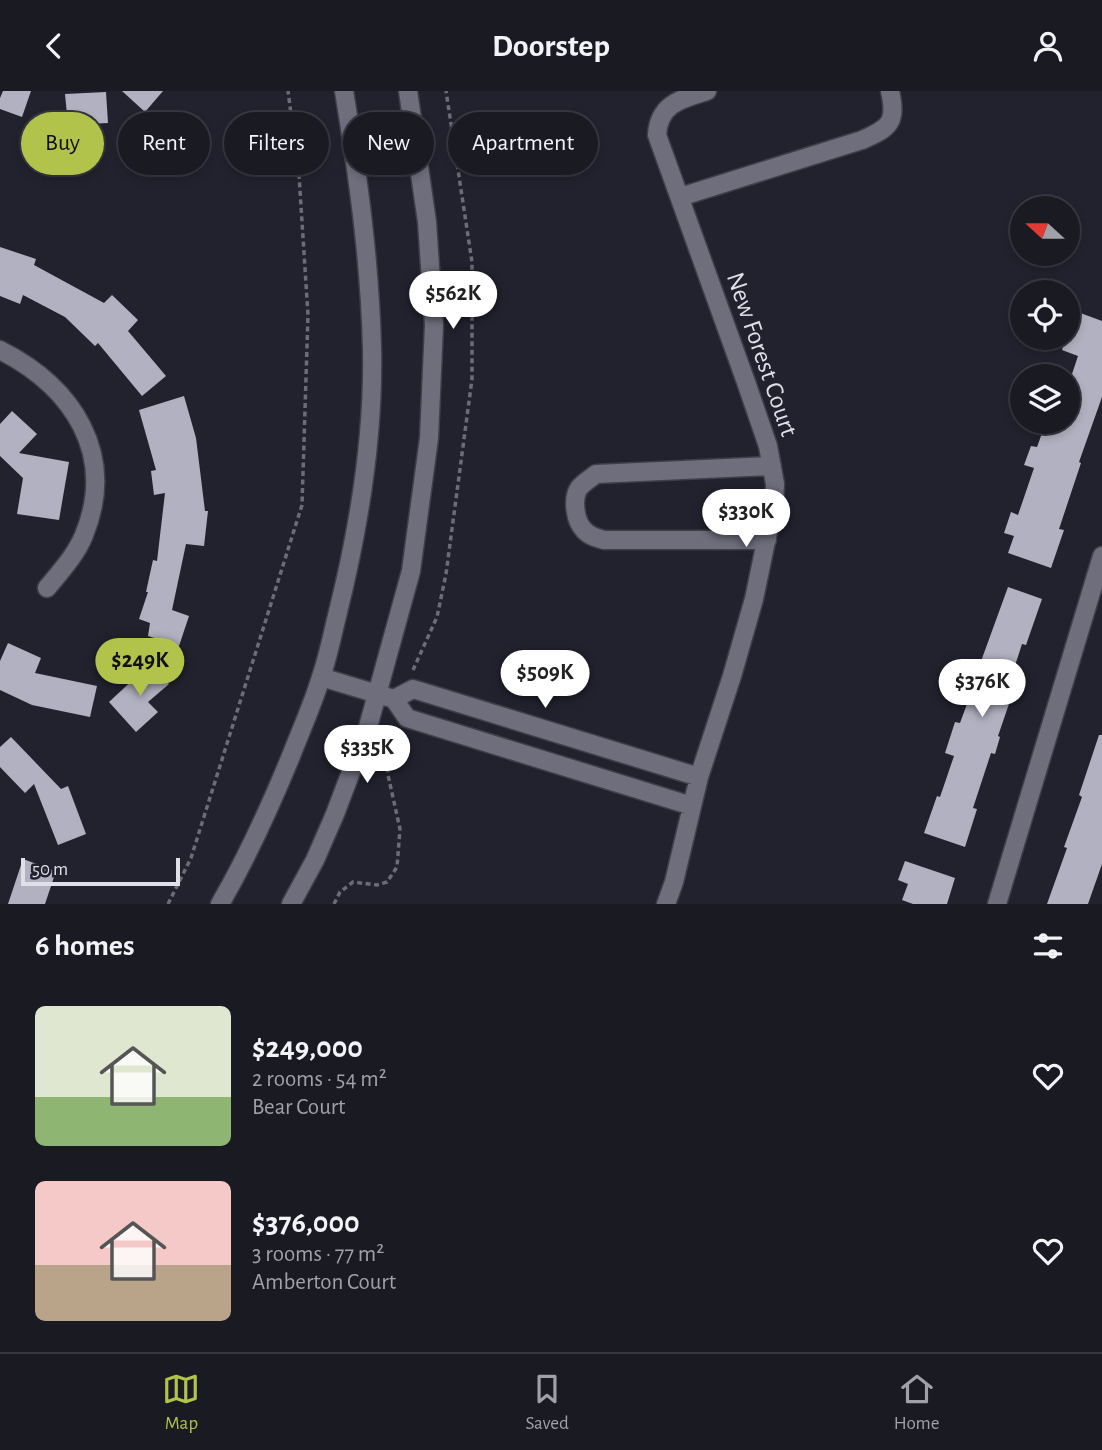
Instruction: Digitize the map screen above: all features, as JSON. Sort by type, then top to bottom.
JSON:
[{"type":"street","points":[[220,904],[268,812],[321,677],[348,573],[362,495],[370,421],[372,349],[368,269],[355,156],[344,91]]},
{"type":"street","points":[[291,904],[315,860],[368,727],[386,697],[411,571],[429,438],[434,325],[427,222],[408,91]]},
{"type":"street","name":"New Forest Court","points":[[666,904],[674,882],[699,777],[754,599],[774,503],[775,484],[768,446],[747,382],[657,135],[658,125],[666,109],[675,102],[707,91]]},
{"type":"street","points":[[680,197],[881,132],[889,124],[893,110],[890,91]]},
{"type":"street","points":[[0,350],[40,375],[73,408],[88,442],[94,468],[94,502],[83,536],[73,555],[47,588]]},
{"type":"street","points":[[767,540],[604,540],[582,529],[575,498],[579,488],[596,474],[772,466]]},
{"type":"street","points":[[998,904],[1102,556]]},
{"type":"street","points":[[321,677],[386,697],[407,718],[692,806]]},
{"type":"street","points":[[386,697],[414,689],[699,777]]},
{"type":"path","points":[[167,904],[191,858],[302,505],[308,315],[299,175],[288,91]]},
{"type":"path","points":[[416,660],[436,618],[446,574],[471,379],[472,262],[446,91]]},
{"type":"path","points":[[334,904],[340,892],[353,882],[377,885],[387,882],[397,867],[400,828],[388,775],[387,752]]},
{"type":"building","points":[[3,91],[31,91],[21,117],[0,109]]},
{"type":"building","points":[[122,91],[163,91],[145,112]]},
{"type":"building","points":[[106,92],[108,123],[104,123],[104,112],[67,112],[65,94]]},
{"type":"building","points":[[0,247],[36,259],[34,265],[104,303],[112,295],[138,320],[128,331],[166,376],[142,396],[98,343],[95,346],[65,317],[23,295],[20,304],[0,296]]},
{"type":"building","points":[[1080,313],[1102,321],[1102,397],[1059,529],[1064,530],[1051,568],[1008,553],[1014,536],[1004,533],[1011,512],[1018,515],[1034,468],[1024,465],[1031,446],[1037,447],[1042,434],[1080,434],[1080,364],[1075,364],[1078,356],[1062,350],[1080,350]]},
{"type":"building","points":[[184,396],[196,438],[205,511],[208,511],[204,546],[186,544],[172,610],[189,616],[179,646],[148,636],[150,623],[139,619],[148,592],[153,560],[157,561],[165,493],[154,495],[151,471],[156,470],[139,410]]},
{"type":"building","points":[[12,411],[37,434],[19,453],[69,462],[59,520],[17,514],[23,478],[0,456],[0,424]]},
{"type":"building","points":[[1008,587],[1042,599],[1026,645],[1022,644],[1006,693],[1012,695],[998,736],[1000,737],[995,754],[991,753],[973,808],[977,809],[965,847],[924,833],[954,756],[945,753],[955,722],[960,723],[971,693],[962,690],[968,672],[976,675]]},
{"type":"building","points":[[8,643],[41,658],[35,673],[97,686],[90,717],[32,705],[0,690],[0,661]]},
{"type":"building","points":[[151,663],[169,684],[148,702],[158,712],[136,732],[109,702]]},
{"type":"building","points":[[1099,735],[1102,735],[1102,864],[1088,904],[1047,904],[1067,848],[1064,847],[1082,797],[1079,795]]},
{"type":"building","points":[[11,737],[61,789],[68,786],[86,834],[58,845],[34,784],[25,793],[0,767],[0,747]]},
{"type":"building","points":[[23,859],[56,871],[45,904],[8,904]]},
{"type":"building","points":[[905,861],[955,878],[947,904],[913,904],[902,900],[908,884],[898,880]]}]
